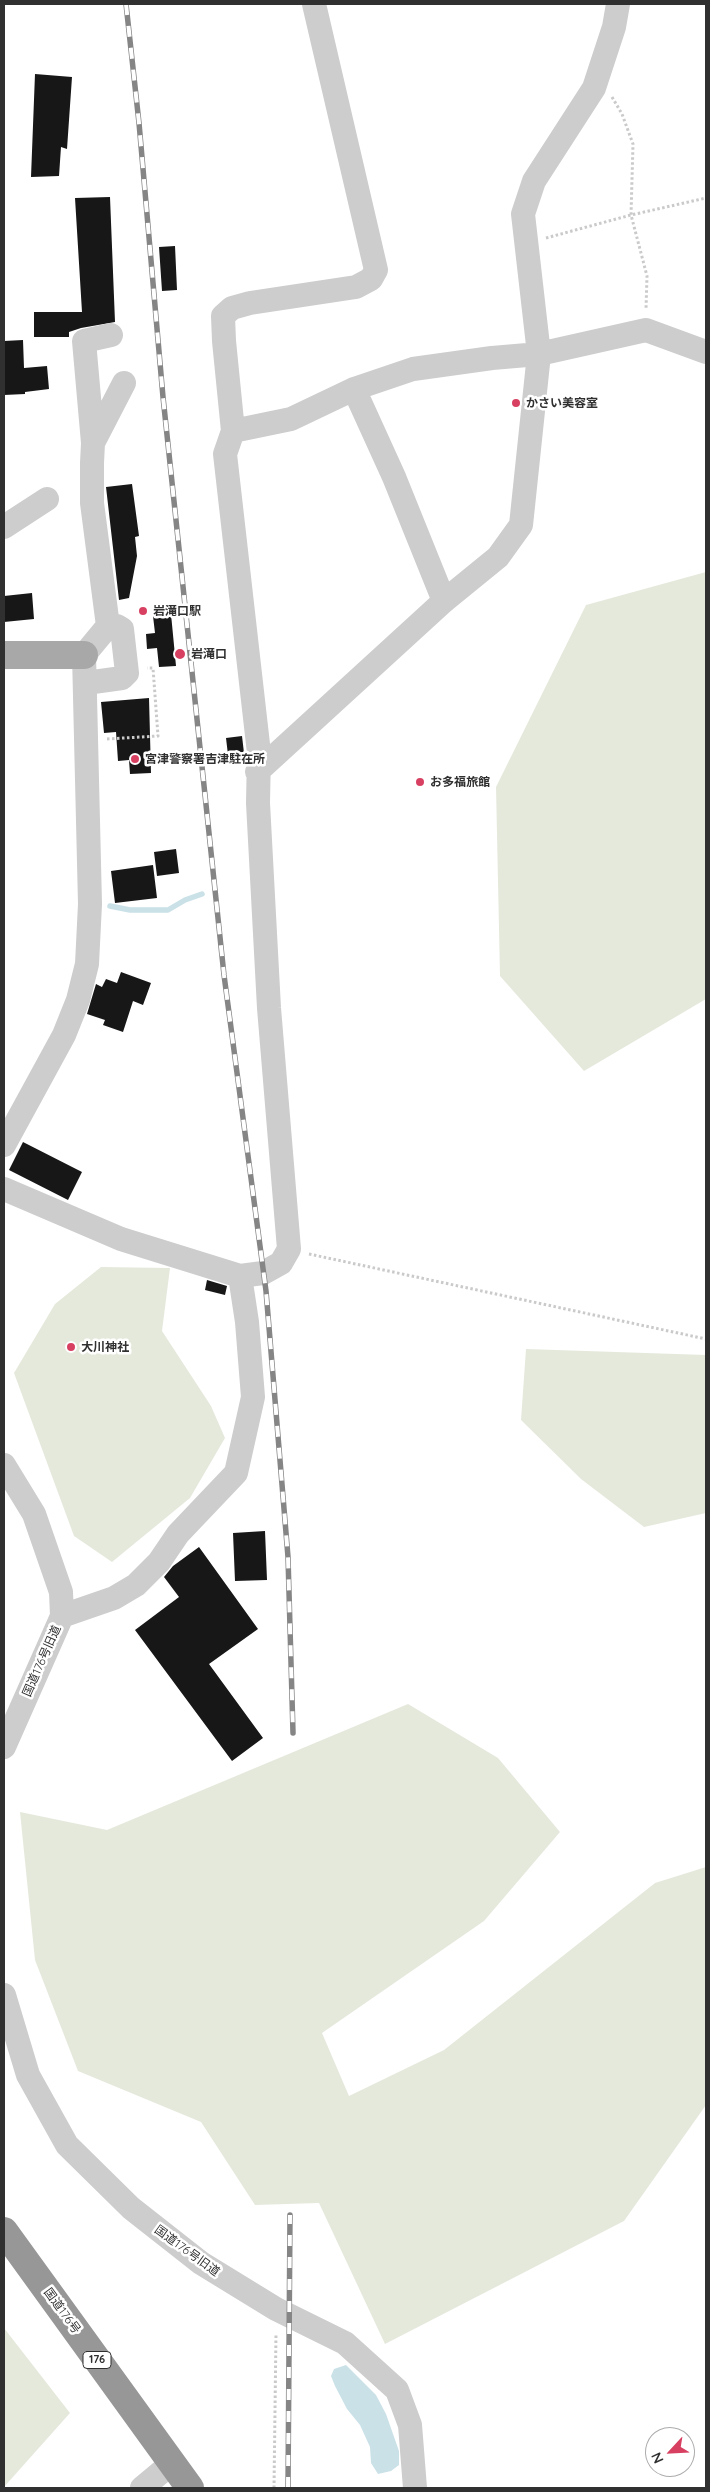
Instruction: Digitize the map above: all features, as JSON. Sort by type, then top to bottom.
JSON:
[{"type":"highway","name":"国道176号","points":[[4,2231],[190,2488]]},
{"type":"main road","points":[[4,655],[84,655]]},
{"type":"street","points":[[4,1189],[121,1239],[240,1276],[263,1272],[281,1264],[289,1250],[269,1008],[257,772],[259,753],[225,454],[233,431],[223,316],[232,308],[250,302],[356,287],[371,280],[376,270],[314,4]]},
{"type":"street","points":[[257,772],[444,601],[498,557],[521,525],[539,354],[523,214],[534,181],[594,88],[614,27],[618,4]]},
{"type":"street","points":[[233,431],[291,420],[354,389],[414,369],[492,358],[539,354],[646,330],[706,352]]},
{"type":"street","points":[[4,1145],[64,1035],[78,1000],[87,964],[90,904],[84,655],[108,626],[92,503],[93,443],[84,341],[111,335]]},
{"type":"street","points":[[93,443],[124,383]]},
{"type":"street","points":[[354,389],[394,478],[444,601]]},
{"type":"street","points":[[4,527],[47,499]]},
{"type":"street","points":[[86,683],[122,678],[127,673],[122,629],[117,626],[108,626]]},
{"type":"street","points":[[62,1616],[114,1598],[136,1586],[159,1562],[178,1534],[236,1473],[253,1397],[247,1322],[240,1276]]},
{"type":"street","name":"国道176号旧道","points":[[4,1465],[34,1514],[61,1592],[62,1616],[4,1747]]},
{"type":"street","name":"国道176号旧道","points":[[4,1995],[28,2075],[67,2145],[131,2208],[201,2263],[276,2309],[345,2343],[397,2390],[410,2425],[415,2488]]},
{"type":"street","points":[[142,2488],[172,2463]]},
{"type":"path","points":[[599,73],[622,114],[633,144],[631,215],[647,276],[646,330]]},
{"type":"path","points":[[526,244],[631,215],[706,198]]},
{"type":"path","points":[[289,1250],[706,1339]]},
{"type":"path","points":[[274,2488],[276,2309]]},
{"type":"shaded area","points":[[706,572],[706,999],[584,1071],[500,976],[496,787],[586,605]]},
{"type":"shaded area","points":[[101,1267],[170,1268],[162,1331],[211,1406],[225,1438],[190,1498],[112,1562],[74,1536],[14,1373],[55,1304]]},
{"type":"shaded area","points":[[526,1349],[706,1355],[706,1513],[644,1527],[581,1479],[521,1420]]},
{"type":"shaded area","points":[[408,1704],[498,1758],[560,1832],[484,1921],[322,2033],[349,2096],[444,2050],[655,1883],[706,1867],[706,2105],[624,2221],[385,2344],[319,2203],[255,2205],[201,2122],[78,2071],[35,1960],[20,1812],[107,1830]]},
{"type":"shaded area","points":[[4,2328],[70,2413],[4,2487]]},
{"type":"water","points":[[346,2365],[376,2395],[386,2414],[399,2451],[399,2465],[391,2471],[378,2474],[371,2463],[370,2447],[360,2425],[347,2409],[335,2386],[331,2376],[334,2369]]},
{"type":"building","points":[[35,74],[72,77],[67,149],[61,147],[59,176],[31,177]]},
{"type":"building","points":[[110,197],[115,322],[81,328],[69,332],[69,337],[34,337],[34,312],[82,312],[75,198]]},
{"type":"building","points":[[175,246],[177,290],[162,291],[159,247]]},
{"type":"building","points":[[23,340],[24,368],[47,366],[49,389],[25,392],[25,394],[4,395],[4,341]]},
{"type":"building","points":[[132,484],[139,536],[135,537],[137,556],[129,598],[119,600],[106,487]]},
{"type":"building","points":[[32,593],[34,619],[4,622],[4,596]]},
{"type":"building","points":[[171,614],[176,666],[159,667],[157,648],[147,649],[146,634],[155,633],[153,616]]},
{"type":"building","points":[[149,698],[151,773],[130,774],[129,760],[118,761],[116,732],[104,733],[101,702]]},
{"type":"building","points":[[242,736],[244,753],[228,755],[226,738]]},
{"type":"building","points":[[176,849],[179,873],[157,876],[154,852]]},
{"type":"building","points":[[153,865],[157,898],[115,903],[111,871]]},
{"type":"building","points":[[121,972],[151,983],[143,1005],[133,1001],[123,1032],[103,1025],[105,1020],[87,1014],[96,984],[102,987],[106,979],[117,983]]},
{"type":"building","points":[[23,1142],[82,1172],[68,1200],[9,1170]]},
{"type":"building","points":[[207,1280],[227,1286],[225,1295],[205,1290]]},
{"type":"building","points":[[265,1531],[267,1580],[235,1581],[233,1533]]},
{"type":"building","points":[[199,1547],[258,1629],[209,1664],[263,1738],[232,1761],[135,1630],[179,1597],[164,1577],[173,1566]]},
{"type":"waterway","points":[[110,906],[130,910],[168,910],[185,900],[202,894]]},
{"type":"railway","points":[[126,4],[139,123],[163,397],[224,975],[266,1291],[288,1557],[293,1733]]},
{"type":"railway","points":[[288,2488],[290,2215]]},
{"type":"place","name":"かさい美容室","points":[[516,403]]},
{"type":"place","name":"岩滝口駅","points":[[143,611]]},
{"type":"place","name":"岩滝口","points":[[180,654]]},
{"type":"place","name":"宮津警察署吉津駐在所","points":[[135,759]]},
{"type":"place","name":"お多福旅館","points":[[420,782]]},
{"type":"place","name":"大川神社","points":[[71,1347]]}]
